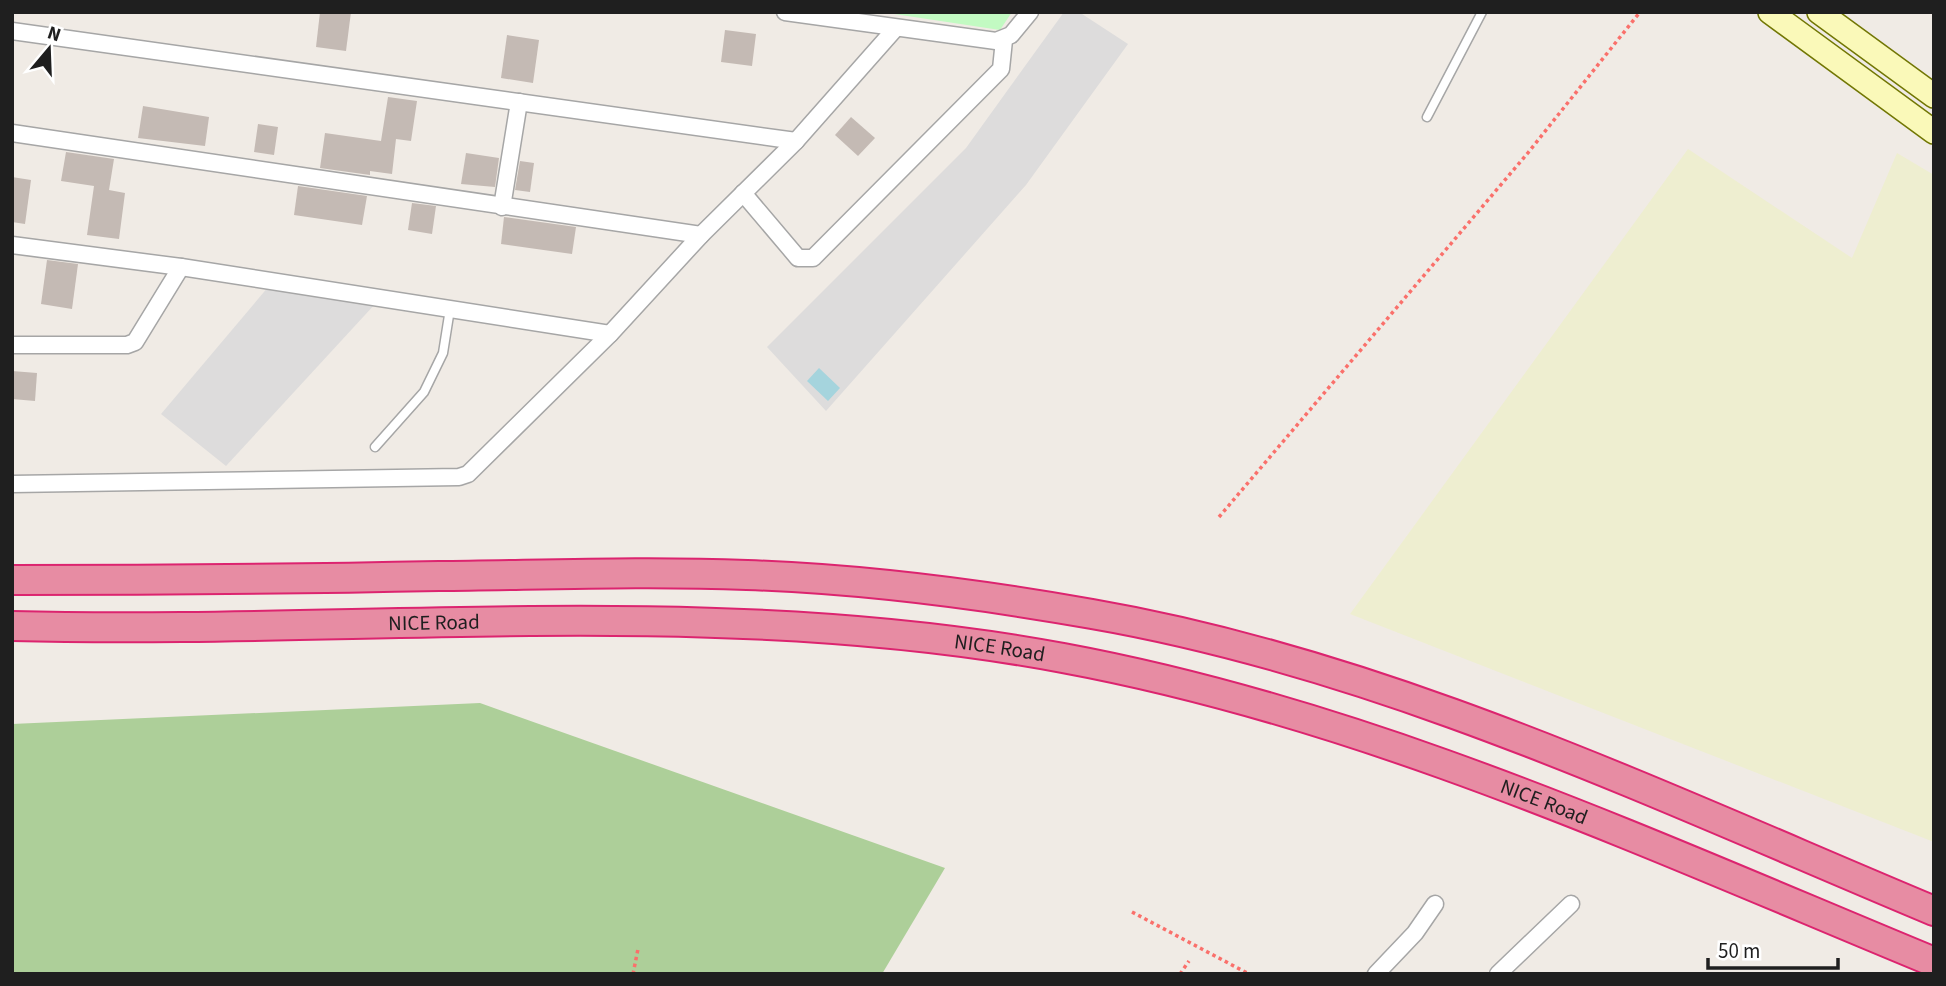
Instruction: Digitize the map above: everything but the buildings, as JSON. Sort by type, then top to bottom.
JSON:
[{"type":"highway","points":[[12,580],[629,573],[749,575],[963,594],[1096,615],[1201,638],[1337,676],[1453,714],[1574,761],[1934,911]]},
{"type":"highway","name":"NICE Road","points":[[12,626],[119,629],[680,622],[787,626],[1058,657],[1202,688],[1396,745],[1518,789],[1934,962]]},
{"type":"main road","points":[[1770,12],[1934,132]]},
{"type":"main road","points":[[1819,12],[1934,96]]},
{"type":"street","points":[[785,12],[895,29],[1004,40]]},
{"type":"street","points":[[743,193],[798,258],[813,258],[1001,69],[1004,40],[1030,12]]},
{"type":"street","points":[[12,484],[459,477],[477,467],[610,334],[701,235],[796,141],[895,29]]},
{"type":"street","points":[[12,31],[796,141]]},
{"type":"street","points":[[502,207],[519,102]]},
{"type":"street","points":[[12,132],[701,235]]},
{"type":"street","points":[[12,245],[181,267],[610,334]]},
{"type":"street","points":[[12,345],[127,345],[135,342],[181,267]]},
{"type":"street","points":[[1376,974],[1415,933],[1435,904]]},
{"type":"street","points":[[1498,974],[1571,904]]},
{"type":"lane","points":[[1427,117],[1482,12]]},
{"type":"lane","points":[[375,447],[424,392],[443,353],[450,309]]},
{"type":"path","points":[[1219,517],[1527,154],[1640,12]]},
{"type":"path","points":[[1132,912],[1249,974]]},
{"type":"path","points":[[633,974],[638,949]]},
{"type":"path","points":[[1180,974],[1189,961]]},
{"type":"shaded area","points":[[1064,12],[1079,12],[1128,44],[1026,185],[826,411],[767,347],[966,148]]},
{"type":"shaded area","points":[[269,286],[376,303],[226,466],[161,414]]},
{"type":"green space","points":[[881,12],[1012,12],[1000,30]]},
{"type":"green space","points":[[1688,149],[1852,258],[1897,153],[1934,175],[1934,842],[1350,614]]},
{"type":"green space","points":[[480,703],[945,868],[882,974],[12,974],[12,724]]},
{"type":"water","points":[[819,368],[840,388],[828,401],[807,381]]}]
